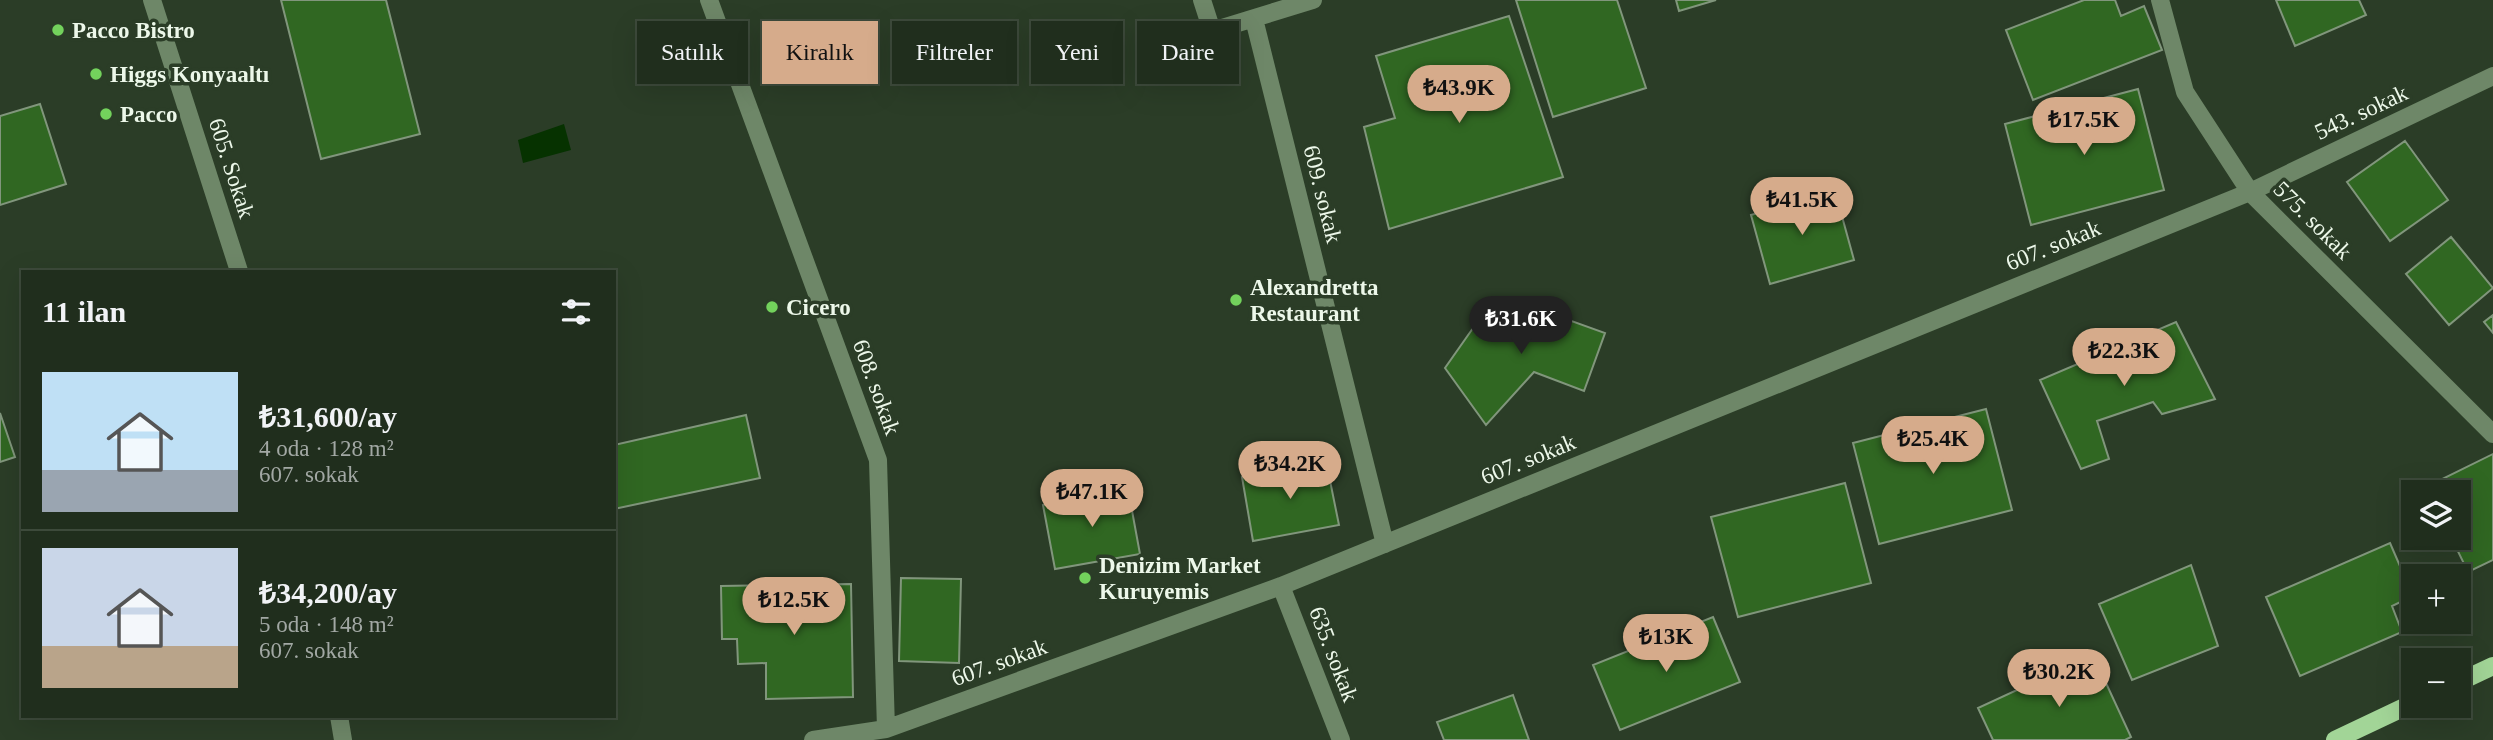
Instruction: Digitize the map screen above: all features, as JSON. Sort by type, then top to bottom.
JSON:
[{"type":"main road","points":[[2471,676],[2493,666]]},
{"type":"main road","points":[[2336,740],[2401,709]]},
{"type":"street","name":"605. Sokak","points":[[152,0],[239,270]]},
{"type":"street","name":"608. sokak","points":[[709,0],[878,460],[886,729]]},
{"type":"street","points":[[1202,0],[1212,31],[1313,0]]},
{"type":"street","name":"575. sokak","points":[[2160,0],[2185,92],[2250,192],[2493,434]]},
{"type":"street","name":"609. sokak","points":[[1254,19],[1385,544]]},
{"type":"street","name":"543. sokak","points":[[2250,192],[2493,76]]},
{"type":"street","name":"607. sokak","points":[[813,740],[886,729],[1281,586],[2250,192]]},
{"type":"street","name":"635. sokak","points":[[1281,586],[1341,740]]},
{"type":"street","points":[[339,718],[343,740]]},
{"type":"shaded area","points":[[564,124],[571,150],[523,163],[518,140]]},
{"type":"building","points":[[281,0],[386,0],[420,134],[321,159]]},
{"type":"building","points":[[1516,0],[1617,0],[1646,88],[1553,117]]},
{"type":"building","points":[[1676,0],[1716,0],[1679,11]]},
{"type":"building","points":[[2084,0],[2115,0],[2121,16],[2144,6],[2162,50],[2033,100],[2006,30]]},
{"type":"building","points":[[2276,0],[2359,0],[2366,15],[2295,46]]},
{"type":"building","points":[[1509,16],[1563,177],[1389,229],[1364,127],[1395,118],[1376,56]]},
{"type":"building","points":[[2138,89],[2164,190],[2031,225],[2005,124]]},
{"type":"building","points":[[40,104],[66,184],[0,205],[0,116]]},
{"type":"building","points":[[2405,141],[2448,200],[2390,241],[2347,182]]},
{"type":"building","points":[[1835,191],[1854,260],[1770,284],[1751,215]]},
{"type":"building","points":[[2451,237],[2493,288],[2449,325],[2406,274]]},
{"type":"building","points":[[1524,304],[1605,333],[1584,391],[1534,372],[1486,425],[1445,368],[1478,321]]},
{"type":"building","points":[[2493,315],[2493,333],[2484,322]]},
{"type":"building","points":[[2176,322],[2215,399],[2162,414],[2153,402],[2097,421],[2109,459],[2081,469],[2040,380]]},
{"type":"building","points":[[1986,409],[2012,510],[1879,544],[1853,443]]},
{"type":"building","points":[[0,413],[15,457],[0,462]]},
{"type":"building","points":[[746,415],[760,478],[616,509],[616,445]]},
{"type":"building","points":[[2493,454],[2493,560],[2471,571],[2471,564],[2464,564],[2457,550],[2471,550],[2471,480],[2440,480]]},
{"type":"building","points":[[1326,461],[1339,525],[1253,541],[1242,477]]},
{"type":"building","points":[[1845,483],[1871,583],[1738,617],[1711,517]]},
{"type":"building","points":[[1128,489],[1140,554],[1055,569],[1043,505]]},
{"type":"building","points":[[2390,543],[2401,568],[2401,602],[2392,606],[2401,632],[2300,676],[2266,597]]},
{"type":"building","points":[[2191,565],[2218,646],[2132,680],[2099,604]]},
{"type":"building","points":[[901,578],[961,579],[959,663],[899,661]]},
{"type":"building","points":[[851,584],[853,697],[766,699],[766,663],[738,664],[737,639],[722,639],[721,586]]},
{"type":"building","points":[[1713,617],[1740,682],[1620,730],[1593,665]]},
{"type":"building","points":[[2093,655],[2131,737],[2125,740],[1993,740],[1978,708]]},
{"type":"building","points":[[1513,695],[1529,740],[1444,740],[1437,722]]},
{"type":"place","name":"Pacco Bistro","points":[[58,30]]},
{"type":"place","name":"Higgs Konyaaltı","points":[[96,74]]},
{"type":"place","name":"Pacco","points":[[106,114]]},
{"type":"place","name":"Alexandretta Restaurant","points":[[1236,300]]},
{"type":"place","name":"Cicero","points":[[772,307]]},
{"type":"place","name":"Denizim Market Kuruyemis","points":[[1085,578]]}]
